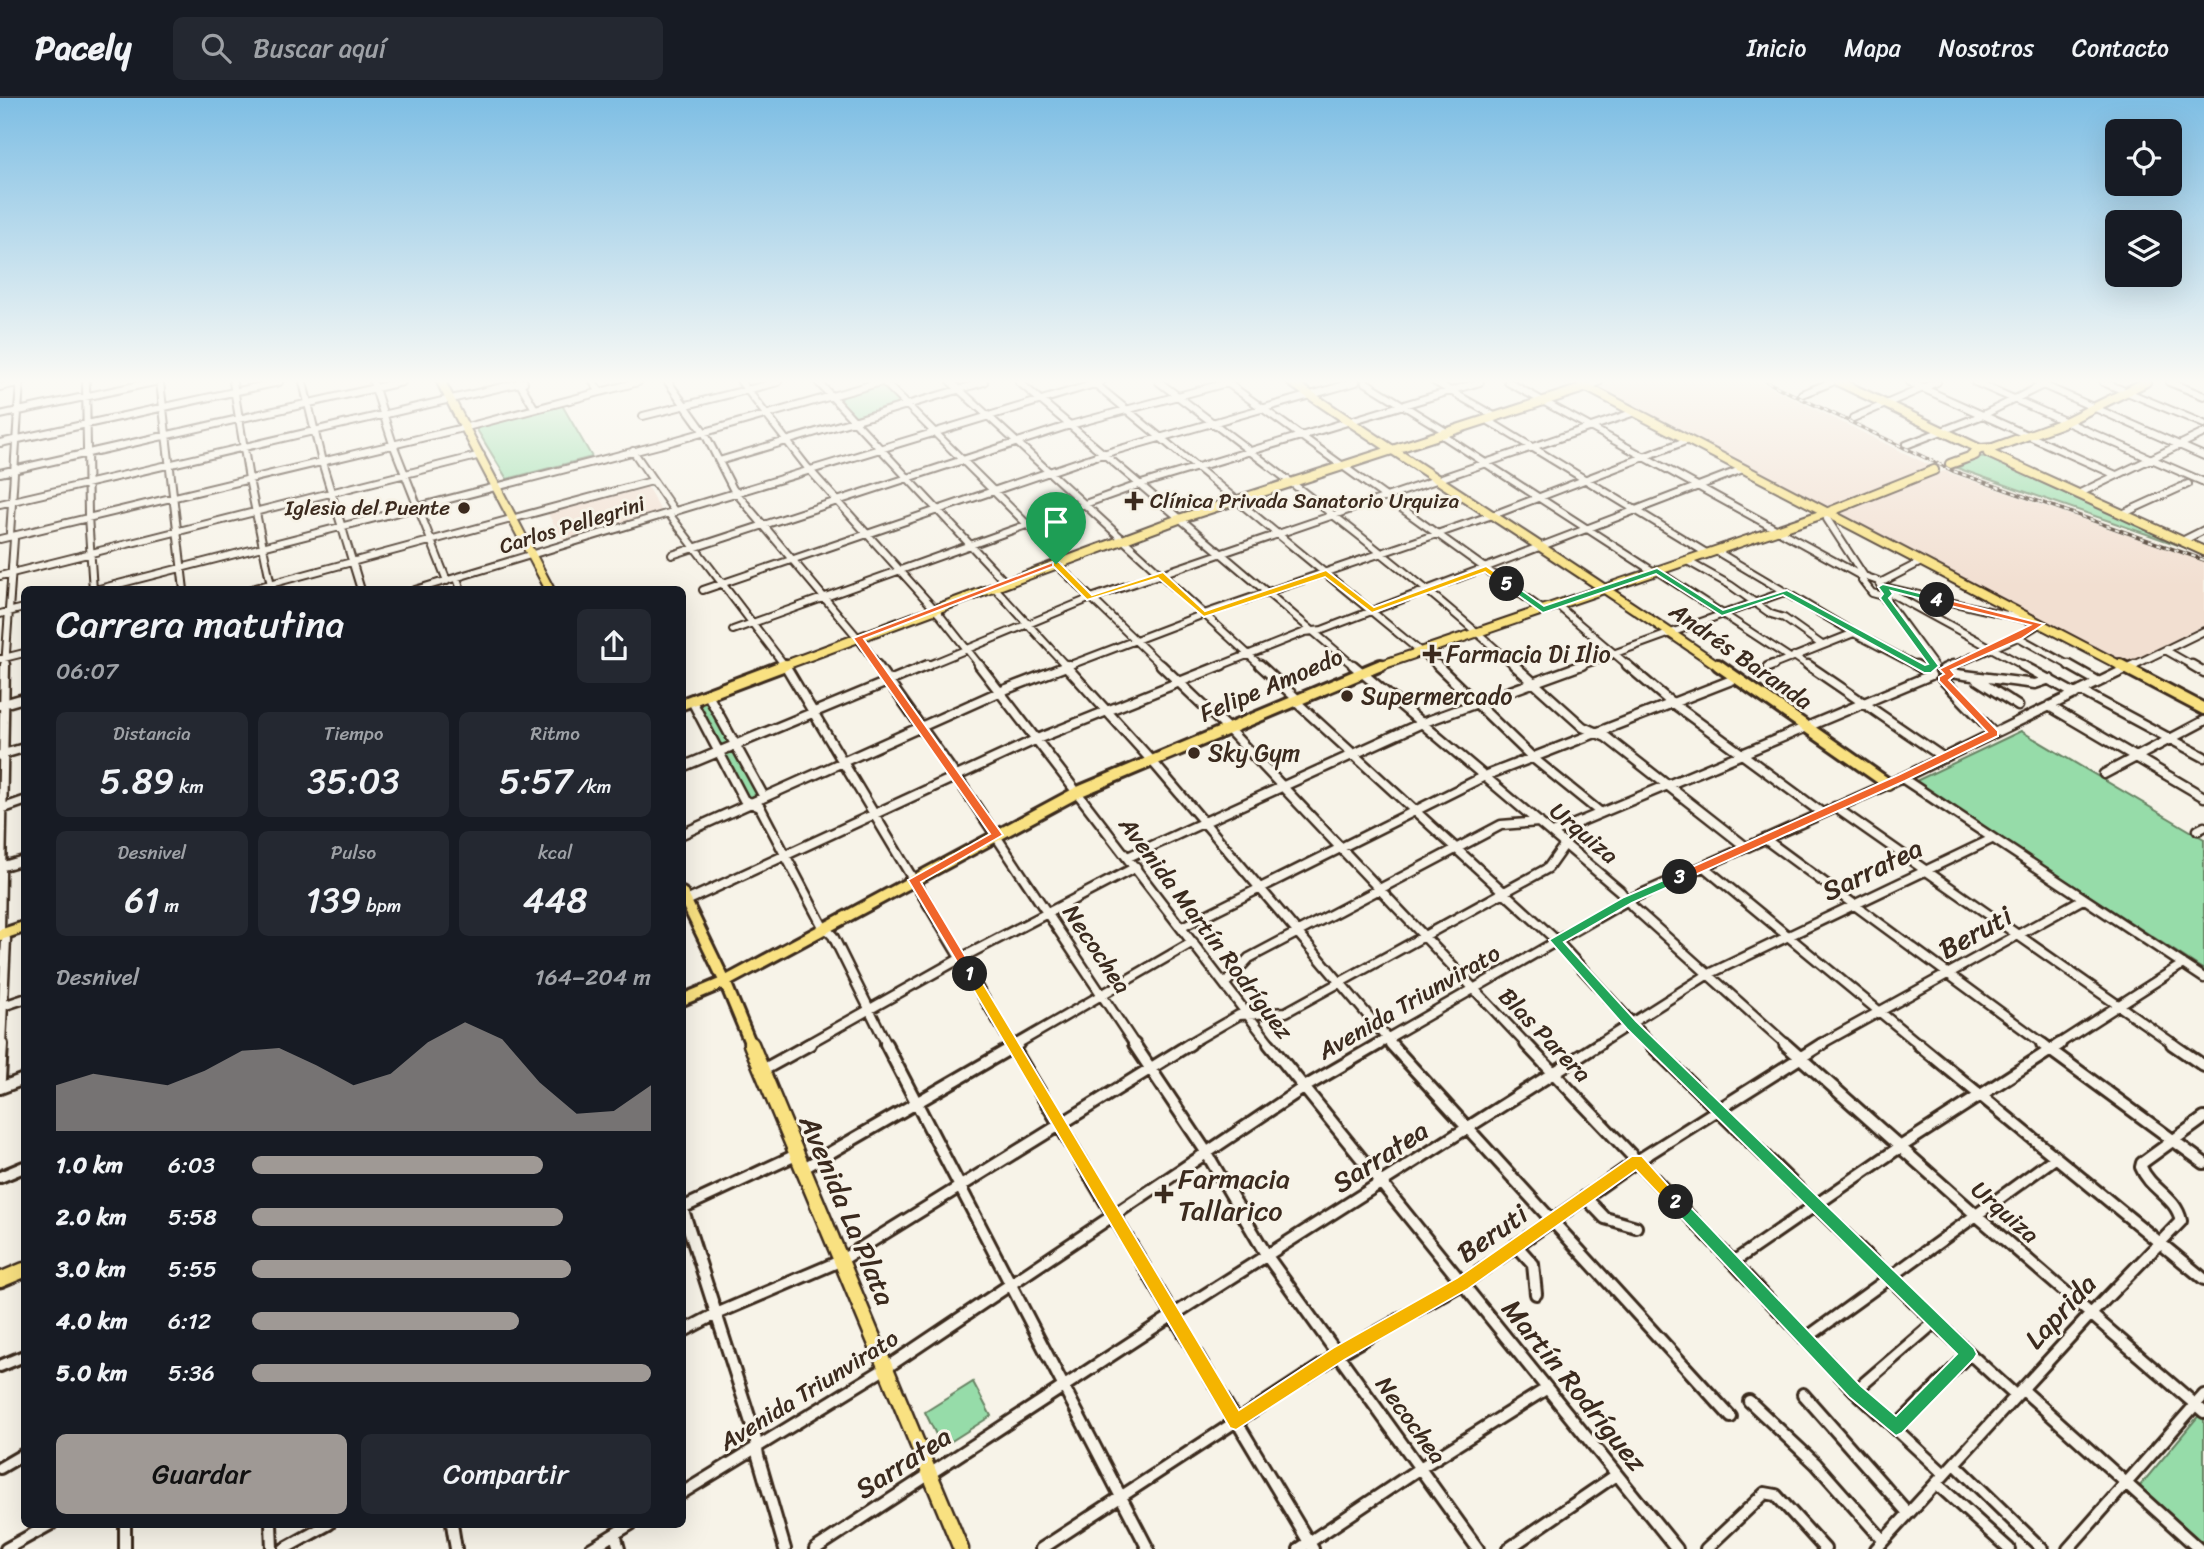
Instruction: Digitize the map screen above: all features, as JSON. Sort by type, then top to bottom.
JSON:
[{"type":"main road","points":[[478,450],[548,586]]},
{"type":"main road","points":[[687,703],[934,608],[1180,519],[1398,450]]},
{"type":"main road","points":[[1706,450],[2204,709]]},
{"type":"main road","points":[[1978,450],[2204,551]]},
{"type":"main road","points":[[1950,464],[1988,450]]},
{"type":"main road","name":"Andrés Baranda","points":[[1394,451],[1607,588],[1888,784]]},
{"type":"main road","name":"Felipe Amoedo","points":[[686,998],[725,982],[1079,792],[1295,699],[1361,672],[1826,513],[1934,470]]},
{"type":"main road","name":"Avenida La Plata","points":[[686,903],[725,982],[961,1549]]},
{"type":"main road","points":[[1,934],[21,928]]},
{"type":"main road","points":[[0,1280],[21,1271]]},
{"type":"street","points":[[0,1079],[6,939],[0,930],[3,659],[12,573],[12,501],[16,450]]},
{"type":"street","points":[[87,450],[94,586]]},
{"type":"street","points":[[0,472],[101,450]]},
{"type":"street","points":[[167,450],[183,586]]},
{"type":"street","points":[[0,504],[236,450]]},
{"type":"street","points":[[244,450],[272,586]]},
{"type":"street","points":[[319,450],[360,586]]},
{"type":"street","points":[[0,539],[370,450]]},
{"type":"street","points":[[395,450],[447,581]]},
{"type":"street","points":[[110,586],[638,450]]},
{"type":"street","name":"Necochea","points":[[713,450],[736,493],[858,638],[890,681],[997,835],[1151,1068],[1206,1153],[1267,1256],[1478,1549]]},
{"type":"street","points":[[719,461],[760,450]]},
{"type":"street","points":[[794,450],[934,608],[1079,792]]},
{"type":"street","name":"Carlos Pellegrini","points":[[429,586],[878,450]]},
{"type":"street","points":[[881,450],[1005,582]]},
{"type":"street","name":"Blas Parera","points":[[952,450],[1028,524],[1091,598],[1227,728],[1805,1339],[1855,1391],[1896,1427],[1940,1479],[2009,1549]]},
{"type":"street","points":[[672,555],[995,450]]},
{"type":"street","points":[[1023,450],[1556,940],[1632,1025],[1969,1354],[2127,1484],[2199,1549]]},
{"type":"street","name":"Urquiza","points":[[1098,450],[1553,833],[1707,975],[2090,1315],[2201,1404]]},
{"type":"street","points":[[703,590],[1119,450]]},
{"type":"street","points":[[1177,450],[1422,651],[1534,758],[1601,813]]},
{"type":"street","points":[[1248,450],[1477,632],[1583,727],[1597,733],[1669,786],[1746,848]]},
{"type":"street","points":[[733,630],[1138,485],[1259,450]]},
{"type":"street","points":[[1319,450],[1543,610]]},
{"type":"street","points":[[1467,450],[1792,657],[1944,758]]},
{"type":"street","points":[[686,765],[1091,598],[1524,450]]},
{"type":"street","points":[[1536,450],[1712,553],[1854,632],[1931,670],[1994,733]]},
{"type":"street","points":[[1633,450],[2050,679],[2204,757]]},
{"type":"street","points":[[686,832],[999,692],[1204,614],[1539,498],[1662,450]]},
{"type":"street","points":[[2060,450],[2116,475]]},
{"type":"street","points":[[2131,450],[2204,482]]},
{"type":"street","points":[[2078,495],[2168,450]]},
{"type":"street","points":[[633,451],[695,547],[785,666],[814,712],[1174,1315],[1307,1547],[1420,1468],[1546,1389]]},
{"type":"street","points":[[1982,452],[1954,465],[1947,463],[1982,452]]},
{"type":"street","points":[[0,576],[481,455]]},
{"type":"street","points":[[686,898],[1037,739],[1249,655],[1486,569],[1743,469]]},
{"type":"street","points":[[275,586],[351,562],[652,481]]},
{"type":"street","points":[[2122,514],[2188,484]]},
{"type":"street","points":[[1826,513],[1870,591],[1883,589],[2036,622]]},
{"type":"street","points":[[2182,541],[2204,530]]},
{"type":"street","points":[[1687,561],[1784,618],[1822,645]]},
{"type":"street","points":[[1883,589],[1921,562]]},
{"type":"street","points":[[457,578],[460,586]]},
{"type":"street","points":[[994,587],[1152,761],[1387,1039],[1731,1417]]},
{"type":"street","points":[[1883,589],[1931,670]]},
{"type":"street","points":[[1128,857],[1422,723],[1784,592]]},
{"type":"street","points":[[1557,605],[1673,703],[1822,813]]},
{"type":"street","points":[[0,614],[21,609]]},
{"type":"street","points":[[1947,671],[2018,636],[2036,622]]},
{"type":"street","name":"Avenida Triunvirato","points":[[686,1491],[886,1368],[1303,1088],[1556,940],[1628,900],[1902,778],[2204,631]]},
{"type":"street","points":[[1768,667],[1854,632]]},
{"type":"street","points":[[2018,636],[2099,682]]},
{"type":"street","points":[[2194,636],[2204,642]]},
{"type":"street","points":[[2165,650],[2204,671]]},
{"type":"street","points":[[3,659],[21,654]]},
{"type":"street","points":[[1553,833],[1806,728],[1931,670],[2035,684],[2050,679]]},
{"type":"street","points":[[1942,679],[1949,677],[1947,671]]},
{"type":"street","points":[[1974,676],[2018,706]]},
{"type":"street","points":[[1182,927],[1485,776],[1737,678]]},
{"type":"street","points":[[708,695],[764,797]]},
{"type":"street","points":[[2,704],[21,699]]},
{"type":"street","points":[[687,703],[744,800],[760,807],[825,928],[833,936],[958,1188],[1065,1385],[1148,1549]]},
{"type":"street","points":[[2049,706],[2204,797]]},
{"type":"street","points":[[2104,774],[2204,721]]},
{"type":"street","points":[[1,755],[21,749]]},
{"type":"street","points":[[1902,778],[2204,978]]},
{"type":"street","name":"Avenida Martín Rodríguez","points":[[1079,792],[1303,1088]]},
{"type":"street","points":[[1,808],[21,802]]},
{"type":"street","points":[[1835,807],[2204,1066]]},
{"type":"street","points":[[1225,984],[1244,961],[1457,849],[1508,823],[1539,822]]},
{"type":"street","points":[[1765,839],[2204,1163]]},
{"type":"street","name":"Sarratea","points":[[815,1549],[1065,1385],[1707,975],[1992,839]]},
{"type":"street","points":[[686,1330],[716,1314],[840,1262],[1233,1017],[1246,1013],[1281,1013],[1340,983],[1553,865],[1565,845]]},
{"type":"street","points":[[1,867],[21,861]]},
{"type":"street","points":[[761,1071],[870,1012],[961,958],[1136,867]]},
{"type":"street","points":[[1704,867],[2204,1279]]},
{"type":"street","name":"Beruti","points":[[1041,1549],[1339,1354],[1462,1284],[1637,1161],[1800,1056],[2083,899]]},
{"type":"street","points":[[802,1169],[1193,942]]},
{"type":"street","points":[[1733,1262],[1900,1147],[2183,964]]},
{"type":"street","points":[[2,1007],[21,1000]]},
{"type":"street","points":[[0,1088],[21,1080]]},
{"type":"street","name":"Martín Rodríguez","points":[[1303,1088],[1676,1549]]},
{"type":"street","name":"Laprida","points":[[1880,1545],[2090,1315],[2181,1221],[2182,1216],[2176,1205],[2148,1181],[2141,1167],[2142,1163],[2204,1118]]},
{"type":"street","points":[[686,1206],[796,1155]]},
{"type":"street","points":[[1805,1339],[1975,1213],[2055,1158]]},
{"type":"street","points":[[0,1177],[21,1168]]},
{"type":"street","points":[[1585,1197],[1605,1217],[1636,1227]]},
{"type":"street","points":[[686,1217],[755,1435],[785,1549]]},
{"type":"street","points":[[1516,1245],[1534,1264],[1536,1294]]},
{"type":"street","points":[[1855,1391],[1935,1322]]},
{"type":"street","points":[[1896,1427],[1969,1354]]},
{"type":"street","points":[[0,1366],[21,1357]]},
{"type":"street","points":[[1803,1394],[1909,1513]]},
{"type":"street","points":[[1749,1401],[1816,1464],[1880,1545]]},
{"type":"street","points":[[2068,1549],[2201,1404]]},
{"type":"street","points":[[0,1468],[21,1456]]},
{"type":"street","points":[[1955,1464],[2042,1549]]},
{"type":"street","points":[[1508,1549],[1616,1475]]},
{"type":"street","points":[[1706,1549],[1765,1493],[1770,1492],[1776,1495],[1825,1549]]},
{"type":"street","points":[[6,1549],[44,1528]]},
{"type":"street","points":[[125,1528],[125,1549]]},
{"type":"street","points":[[271,1528],[272,1549]]},
{"type":"street","points":[[284,1549],[322,1528]]},
{"type":"street","points":[[453,1528],[456,1549]]},
{"type":"street","points":[[590,1549],[624,1528]]},
{"type":"street","points":[[615,1534],[619,1549]]},
{"type":"shaded area","points":[[1715,450],[1898,450],[1931,466],[1824,507]]},
{"type":"shaded area","points":[[1944,471],[2204,562],[2204,625],[2122,666],[1836,513]]},
{"type":"shaded area","points":[[647,486],[661,511],[563,540],[547,512]]},
{"type":"green space","points":[[489,450],[588,450],[592,457],[507,479]]},
{"type":"green space","points":[[1989,456],[2204,554],[1957,468],[1979,457]]},
{"type":"green space","points":[[706,700],[730,742],[720,747],[697,703]]},
{"type":"green space","points":[[2021,731],[2204,839],[2204,970],[1914,782]]},
{"type":"green space","points":[[734,750],[760,796],[750,802],[724,754]]},
{"type":"green space","points":[[973,1382],[991,1416],[942,1447],[925,1412]]},
{"type":"green space","points":[[2200,1414],[2204,1418],[2204,1544],[2139,1487]]},
{"type":"railway","points":[[1909,450],[1953,471],[2204,560]]},
{"type":"place","name":"Clínica Privada Sanatorio Urquiza","points":[[1134,501]]},
{"type":"place","name":"Iglesia del Puente","points":[[464,508]]},
{"type":"place","name":"Farmacia Di Ilio","points":[[1432,654]]},
{"type":"place","name":"Supermercado","points":[[1347,696]]},
{"type":"place","name":"Sky Gym","points":[[1194,753]]},
{"type":"place","name":"Farmacia Tallarico","points":[[1164,1194]]},
{"type":"route","points":[[1056,564],[1091,598],[1159,574],[1204,614],[1326,573],[1372,611],[1486,569],[1543,610],[1657,571],[1722,613],[1784,592],[1927,671],[1928,667],[1934,666],[1884,598],[1888,594],[1883,587],[2039,624],[2036,628],[1944,669],[1950,675],[1942,679],[1994,733],[1902,778],[1628,900],[1556,940],[1632,1025],[1969,1354],[1896,1427],[1855,1391],[1637,1161],[1462,1284],[1339,1354],[1236,1422],[914,880],[997,835],[858,638],[1056,564]]}]
